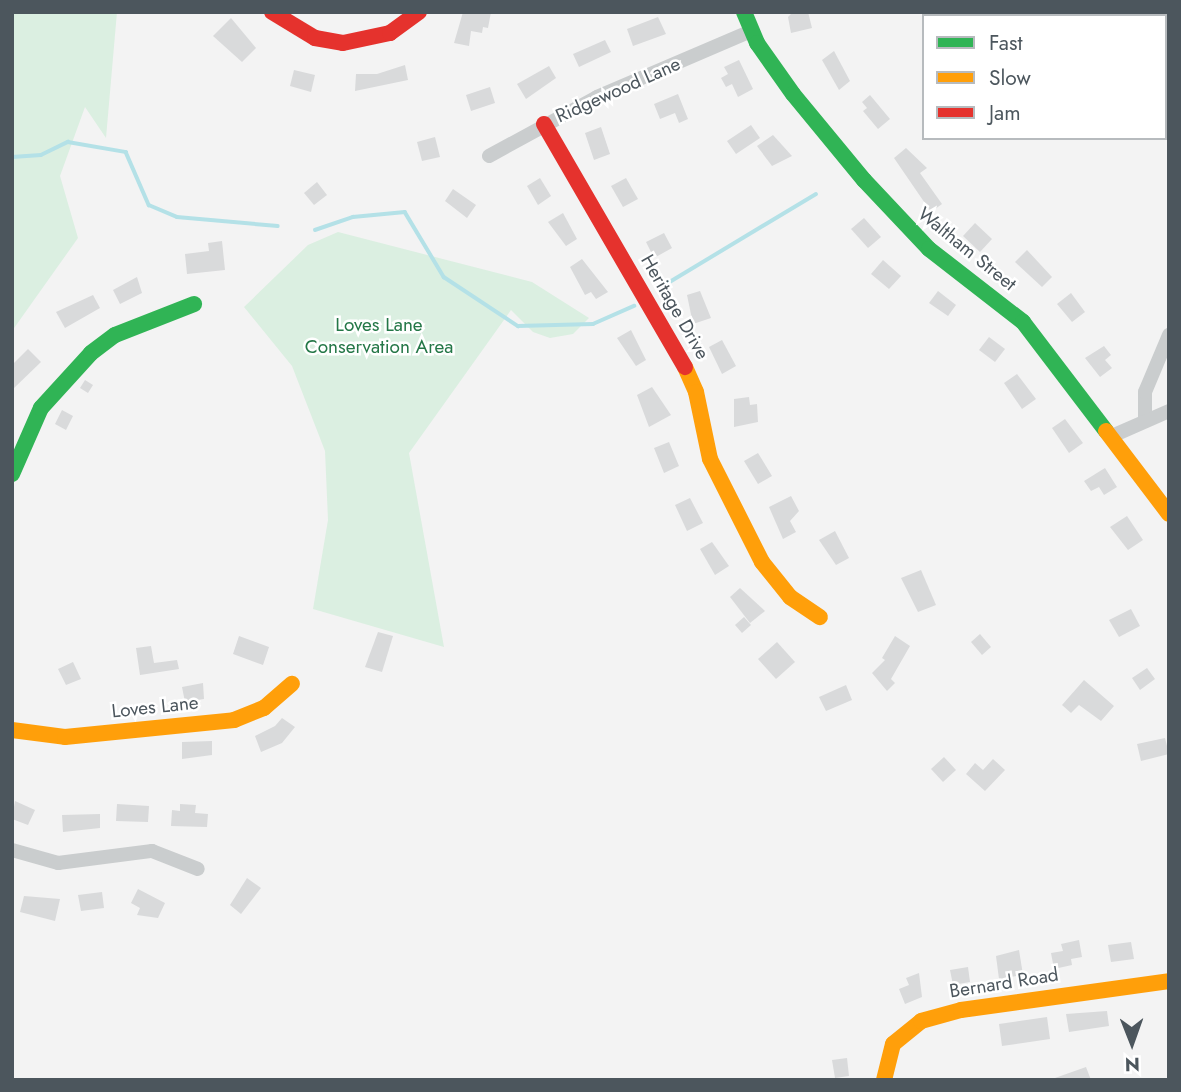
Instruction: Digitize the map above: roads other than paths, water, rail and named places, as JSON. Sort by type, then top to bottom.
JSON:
[{"type":"street","points":[[272,12],[315,38],[343,43],[390,33],[419,12]]},
{"type":"street","name":"Waltham Street","points":[[744,12],[751,31],[793,94],[892,212],[929,249],[1023,322],[1169,514]]},
{"type":"street","name":"Ridgewood Lane","points":[[489,156],[544,124],[751,31]]},
{"type":"street","name":"Heritage Drive","points":[[544,124],[687,368],[710,459],[762,562],[790,597],[821,617]]},
{"type":"street","points":[[12,474],[41,408],[91,353],[110,337],[194,304]]},
{"type":"street","points":[[1145,421],[1145,392],[1169,335]]},
{"type":"street","points":[[1112,436],[1169,411]]},
{"type":"street","name":"Loves Lane","points":[[12,730],[65,737],[234,719],[264,708],[292,684]]},
{"type":"street","points":[[12,850],[58,863],[152,851],[198,869]]},
{"type":"street","name":"Bernard Road","points":[[884,1080],[893,1044],[921,1021],[961,1010],[1169,981]]},
{"type":"waterway","points":[[12,157],[41,155],[68,142],[126,152],[149,205],[177,217],[278,226]]},
{"type":"waterway","points":[[658,289],[816,194]]},
{"type":"waterway","points":[[315,230],[353,217],[405,212],[444,277],[518,326],[593,324],[634,306]]},
{"type":"park label","name":"Loves Lane Conservation Area","points":[[379,336]]}]
